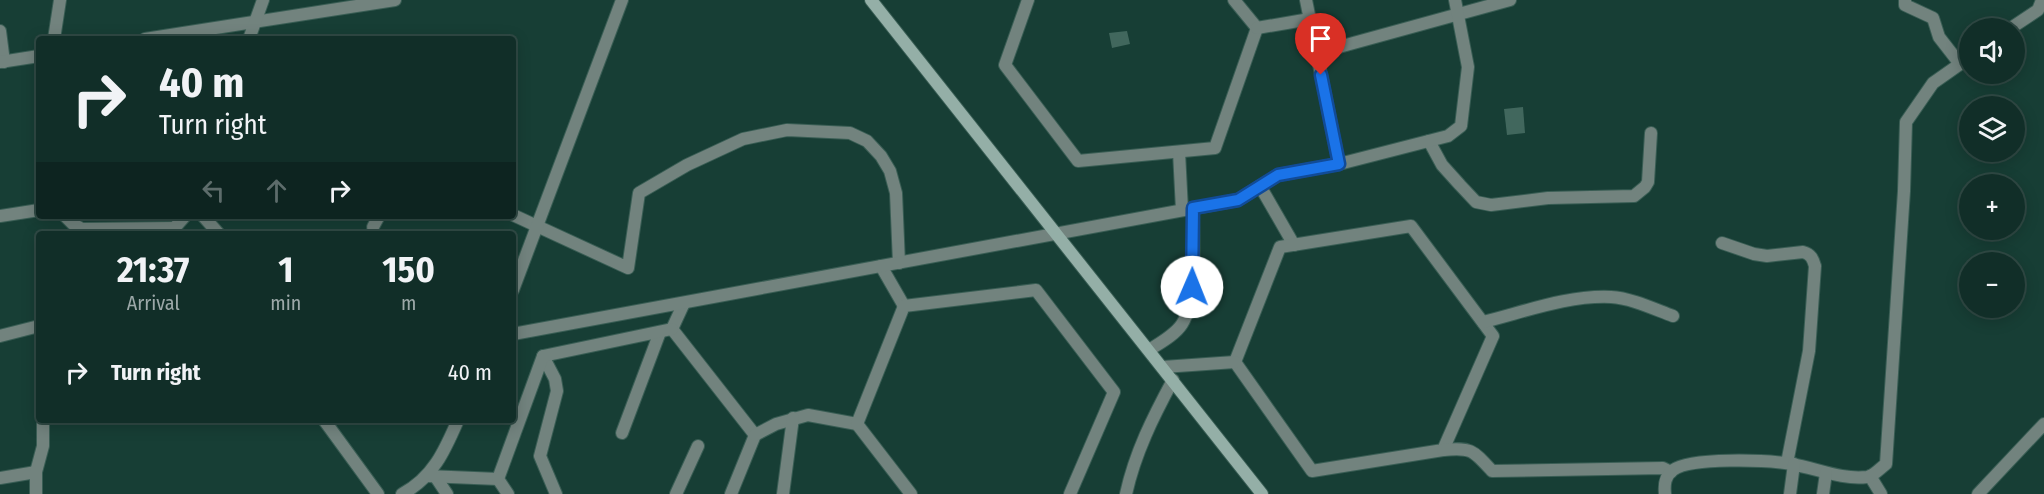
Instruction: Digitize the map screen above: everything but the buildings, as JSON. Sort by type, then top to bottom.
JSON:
[{"type":"street","points":[[54,36],[60,0]]},
{"type":"street","points":[[250,36],[263,0]]},
{"type":"street","points":[[163,36],[395,0]]},
{"type":"street","points":[[516,282],[622,0]]},
{"type":"street","points":[[871,0],[1262,494]]},
{"type":"street","points":[[1028,0],[1005,65],[1078,161],[1215,148],[1257,28]]},
{"type":"street","points":[[1234,0],[1257,28]]},
{"type":"street","points":[[1306,0],[1339,164]]},
{"type":"street","points":[[516,333],[1238,200],[1278,175],[1339,164],[1448,136],[1461,126],[1468,67],[1455,0]]},
{"type":"street","points":[[1317,53],[1509,0]]},
{"type":"street","points":[[1905,0],[1905,5],[1934,18],[1939,37],[1959,55]]},
{"type":"street","points":[[2025,19],[2038,10],[2042,0]]},
{"type":"street","points":[[1257,28],[1310,18]]},
{"type":"street","points":[[0,31],[2,62],[36,56]]},
{"type":"street","points":[[1665,494],[1664,482],[1671,472],[1684,464],[1697,461],[1791,464],[1853,477],[1870,476],[1886,464],[1904,190],[1906,122],[1933,83],[1959,64]]},
{"type":"street","points":[[516,216],[628,268],[639,193],[687,165],[742,140],[787,130],[850,133],[867,141],[881,156],[890,171],[896,193],[899,262]]},
{"type":"street","points":[[1429,141],[1443,165],[1476,202],[1491,205],[1548,198],[1634,196],[1646,187],[1648,182],[1651,133]]},
{"type":"street","points":[[1149,350],[1181,326],[1188,312],[1192,287],[1188,209],[1179,152]]},
{"type":"street","points":[[1260,186],[1294,245]]},
{"type":"street","points":[[0,216],[36,210]]},
{"type":"street","points":[[68,219],[82,229],[172,231],[182,219]]},
{"type":"street","points":[[206,219],[216,231]]},
{"type":"street","points":[[1235,362],[1280,247],[1411,226],[1493,336],[1443,450]]},
{"type":"street","points":[[1722,243],[1767,256],[1808,253],[1815,266],[1809,351],[1791,464],[1790,494]]},
{"type":"street","points":[[881,266],[904,306]]},
{"type":"street","points":[[904,306],[1036,290],[1114,392],[1070,494]]},
{"type":"street","points":[[1483,321],[1555,303],[1583,298],[1613,297],[1673,316]]},
{"type":"street","points":[[622,433],[666,331],[684,303]]},
{"type":"street","points":[[857,424],[904,306]]},
{"type":"street","points":[[0,336],[36,327]]},
{"type":"street","points":[[543,356],[666,331]]},
{"type":"street","points":[[666,331],[755,435]]},
{"type":"street","points":[[498,479],[543,356]]},
{"type":"street","points":[[543,356],[555,379],[557,391],[540,456],[556,494]]},
{"type":"street","points":[[1162,367],[1235,362]]},
{"type":"street","points":[[1235,362],[1312,471],[1464,448],[1478,455],[1492,471],[1663,468],[1671,472]]},
{"type":"street","points":[[1126,494],[1130,475],[1147,429],[1173,380]]},
{"type":"street","points":[[731,494],[755,435],[794,418],[808,415],[857,424],[911,494]]},
{"type":"street","points":[[783,494],[794,418]]},
{"type":"street","points":[[36,494],[36,472],[44,446],[43,423]]},
{"type":"street","points":[[326,423],[378,494]]},
{"type":"street","points":[[402,494],[431,476],[457,423]]},
{"type":"street","points":[[1978,494],[2044,424]]},
{"type":"street","points":[[676,494],[698,446]]},
{"type":"street","points":[[0,478],[36,472]]},
{"type":"street","points":[[1823,494],[1826,473]]},
{"type":"street","points":[[431,476],[498,479]]},
{"type":"street","points":[[431,476],[447,494]]},
{"type":"street","points":[[1870,476],[1881,494]]},
{"type":"street","points":[[498,479],[508,494]]},
{"type":"route","points":[[1192,287],[1193,208],[1238,200],[1278,175],[1339,164],[1321,75]]}]
